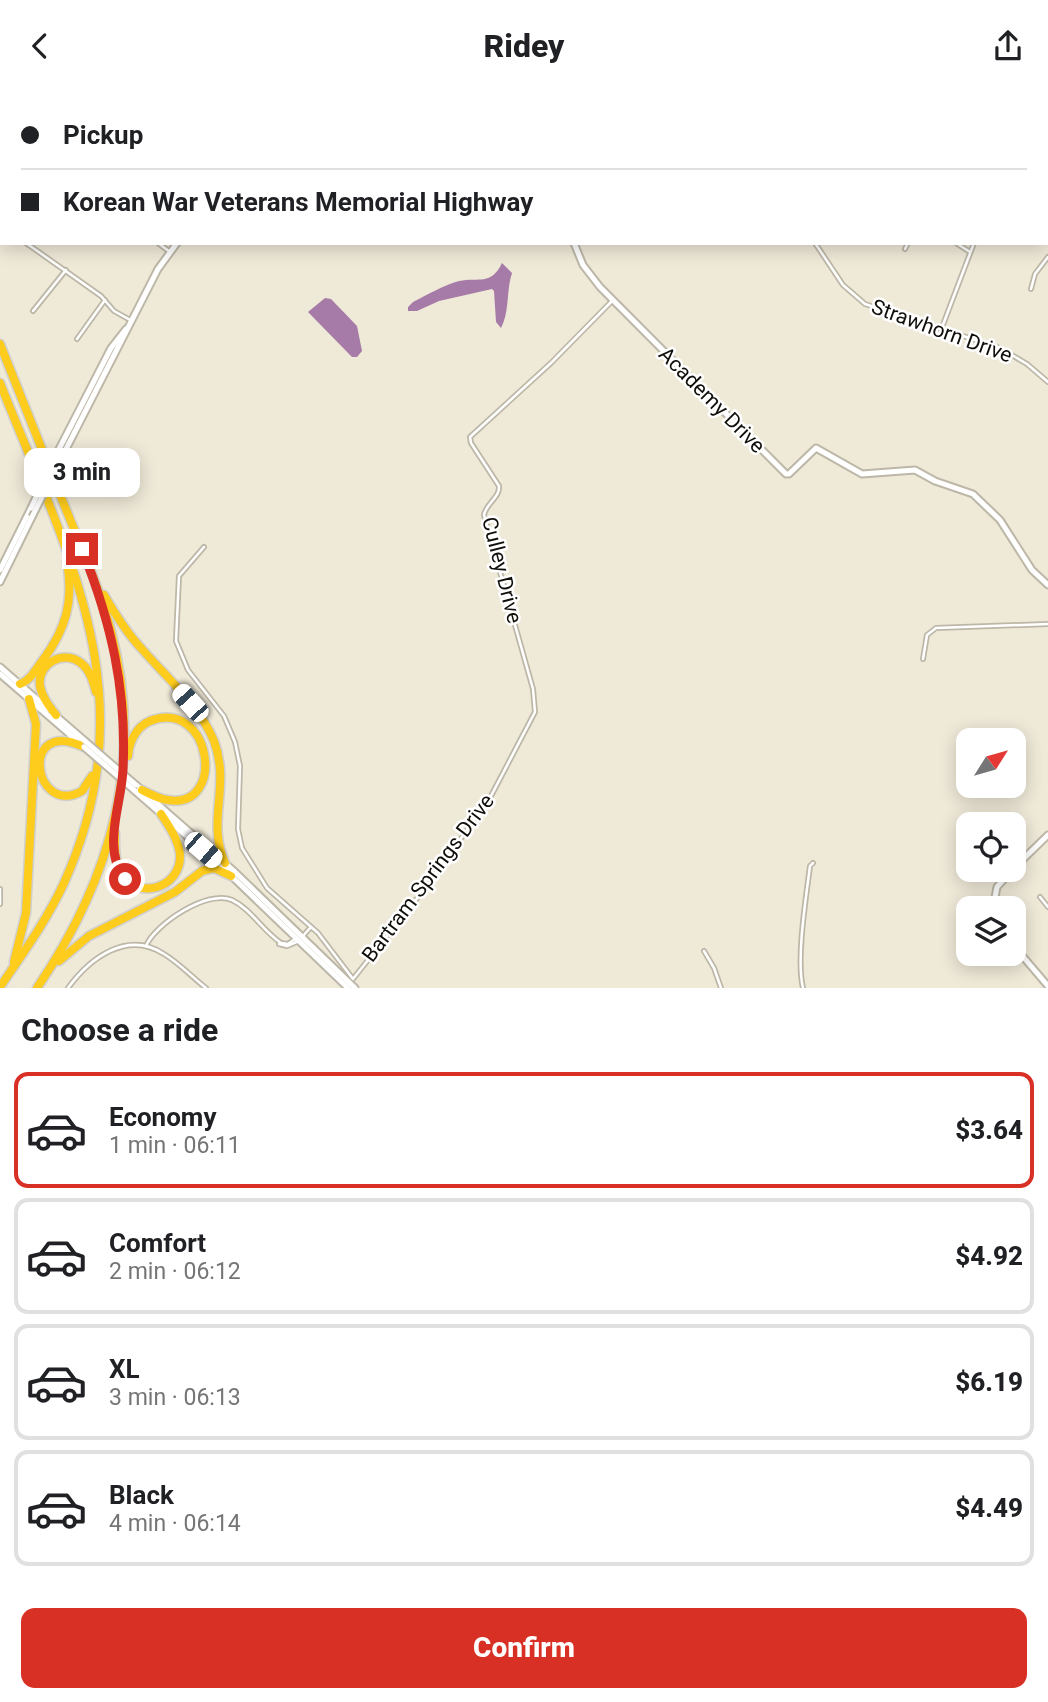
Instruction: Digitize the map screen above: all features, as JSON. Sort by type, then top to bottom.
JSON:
[{"type":"highway","points":[[0,344],[92,575],[111,632],[124,712],[123,773]]},
{"type":"highway","points":[[0,383],[80,586],[91,627],[100,706],[97,764],[88,812],[69,870],[48,914],[0,987]]},
{"type":"highway","points":[[20,684],[28,680],[55,645],[66,621],[70,583],[63,542]]},
{"type":"highway","points":[[92,575],[124,628],[196,710],[213,739],[221,781],[216,838],[225,863]]},
{"type":"highway","points":[[55,715],[43,695],[40,682],[46,667],[61,658],[73,659],[85,667],[92,679],[100,706]]},
{"type":"highway","points":[[10,972],[22,937],[26,913],[36,721],[29,699]]},
{"type":"highway","points":[[37,988],[86,905],[105,858],[132,739],[146,723],[169,719],[192,730],[202,742],[206,758],[205,774],[197,788],[187,797],[175,801],[165,800],[138,789]]},
{"type":"highway","points":[[85,744],[65,740],[47,746],[41,755],[39,767],[46,786],[62,795],[78,793],[90,783],[97,764]]},
{"type":"highway","points":[[114,824],[116,857],[120,872],[137,887],[153,889],[173,878],[180,860],[176,839],[161,814]]},
{"type":"highway","points":[[51,967],[89,936],[175,892],[202,870],[214,868],[231,876]]},
{"type":"main road","points":[[0,571],[83,410],[111,348],[132,321],[158,269],[175,245]]},
{"type":"main road","name":"Academy Drive","points":[[575,245],[587,271],[612,301],[786,474],[816,448],[862,474],[915,470],[935,481],[973,494],[985,503],[1010,532],[1032,570],[1048,585]]},
{"type":"main road","points":[[0,582],[59,456]]},
{"type":"main road","points":[[0,667],[85,744]]},
{"type":"main road","points":[[0,674],[225,863],[348,988]]},
{"type":"main road","points":[[138,789],[161,814],[355,988]]},
{"type":"main road","points":[[1026,856],[1048,835]]},
{"type":"main road","points":[[1026,960],[1048,986]]},
{"type":"street","points":[[29,245],[105,300],[114,311],[132,321]]},
{"type":"street","points":[[161,245],[170,252]]},
{"type":"street","name":"Strawhorn Drive","points":[[818,245],[843,285],[859,300],[875,309],[1005,351],[1048,382]]},
{"type":"street","points":[[905,249],[907,245]]},
{"type":"street","points":[[959,245],[971,252]]},
{"type":"street","points":[[941,330],[974,245]]},
{"type":"street","points":[[1031,289],[1033,278],[1048,257]]},
{"type":"street","points":[[33,311],[66,270]]},
{"type":"street","points":[[77,339],[105,300]]},
{"type":"street","name":"Culley Drive","points":[[501,776],[536,705],[484,515],[486,507],[498,494],[499,488],[470,437],[551,363],[612,301]]},
{"type":"street","points":[[146,946],[153,933],[164,923],[214,898],[230,899],[281,943],[288,944],[311,927],[267,888],[244,853],[238,829],[241,780],[235,743],[224,716],[188,670],[177,646],[175,615],[179,576],[204,547]]},
{"type":"street","points":[[923,659],[927,635],[936,628],[1048,624]]},
{"type":"street","name":"Bartram Springs Drive","points":[[311,927],[353,979],[438,870],[491,796],[501,776]]},
{"type":"street","points":[[803,988],[802,947],[810,866],[813,863]]},
{"type":"street","points":[[0,889],[0,904]]},
{"type":"street","points":[[1040,897],[1048,907]]},
{"type":"street","points":[[68,988],[85,967],[106,952],[127,945],[146,946],[167,956],[206,988]]},
{"type":"street","points":[[704,951],[721,988]]},
{"type":"shaded area","points":[[502,263],[512,273],[506,314],[501,328],[496,322],[492,289],[439,301],[417,311],[408,311],[413,302],[447,285],[489,278]]},
{"type":"shaded area","points":[[325,298],[331,299],[357,326],[362,351],[357,357],[352,357],[308,312]]},
{"type":"route","points":[[82,549],[111,632],[122,694],[123,773],[114,824],[118,868],[125,879]]}]
